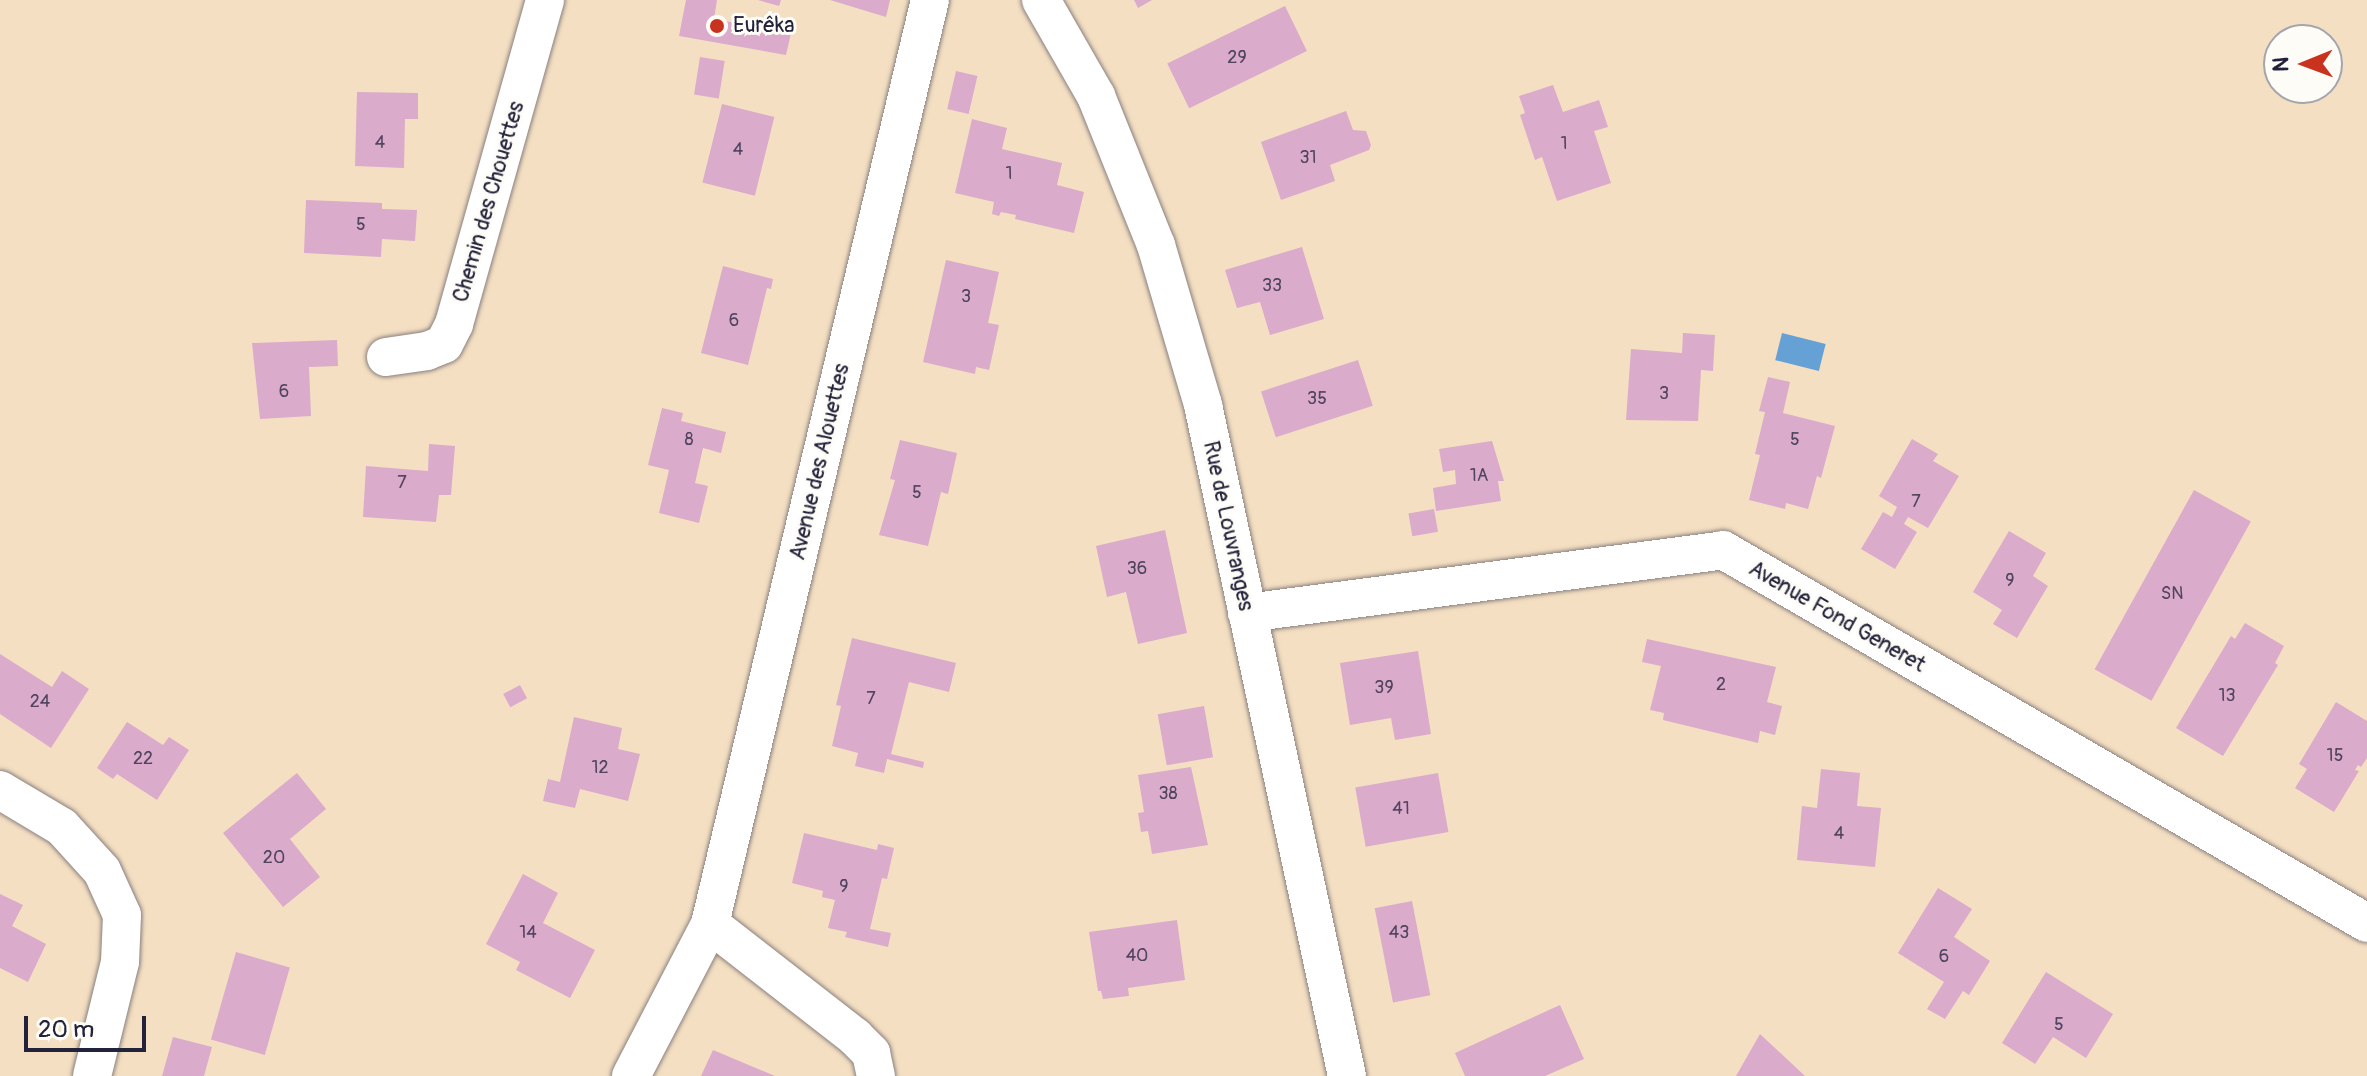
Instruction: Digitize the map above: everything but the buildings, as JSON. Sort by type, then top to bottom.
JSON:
[{"type":"street","name":"Chemin des Chouettes","points":[[386,357],[427,351],[444,344],[454,324],[545,0]]},
{"type":"street","name":"Avenue des Alouettes","points":[[631,1076],[710,924],[930,0]]},
{"type":"street","name":"Rue de Louvranges","points":[[1041,0],[1096,96],[1156,245],[1203,405],[1347,1076]]},
{"type":"street","name":"Avenue Fond Generet","points":[[1247,613],[1723,550],[2367,923]]},
{"type":"street","points":[[0,790],[62,827],[102,871],[122,915],[120,962],[92,1076]]},
{"type":"street","points":[[710,924],[855,1037],[871,1053],[876,1076]]},
{"type":"water","points":[[1782,333],[1826,344],[1819,371],[1775,360]]},
{"type":"place","name":"Eurêka","points":[[717,26]]}]
